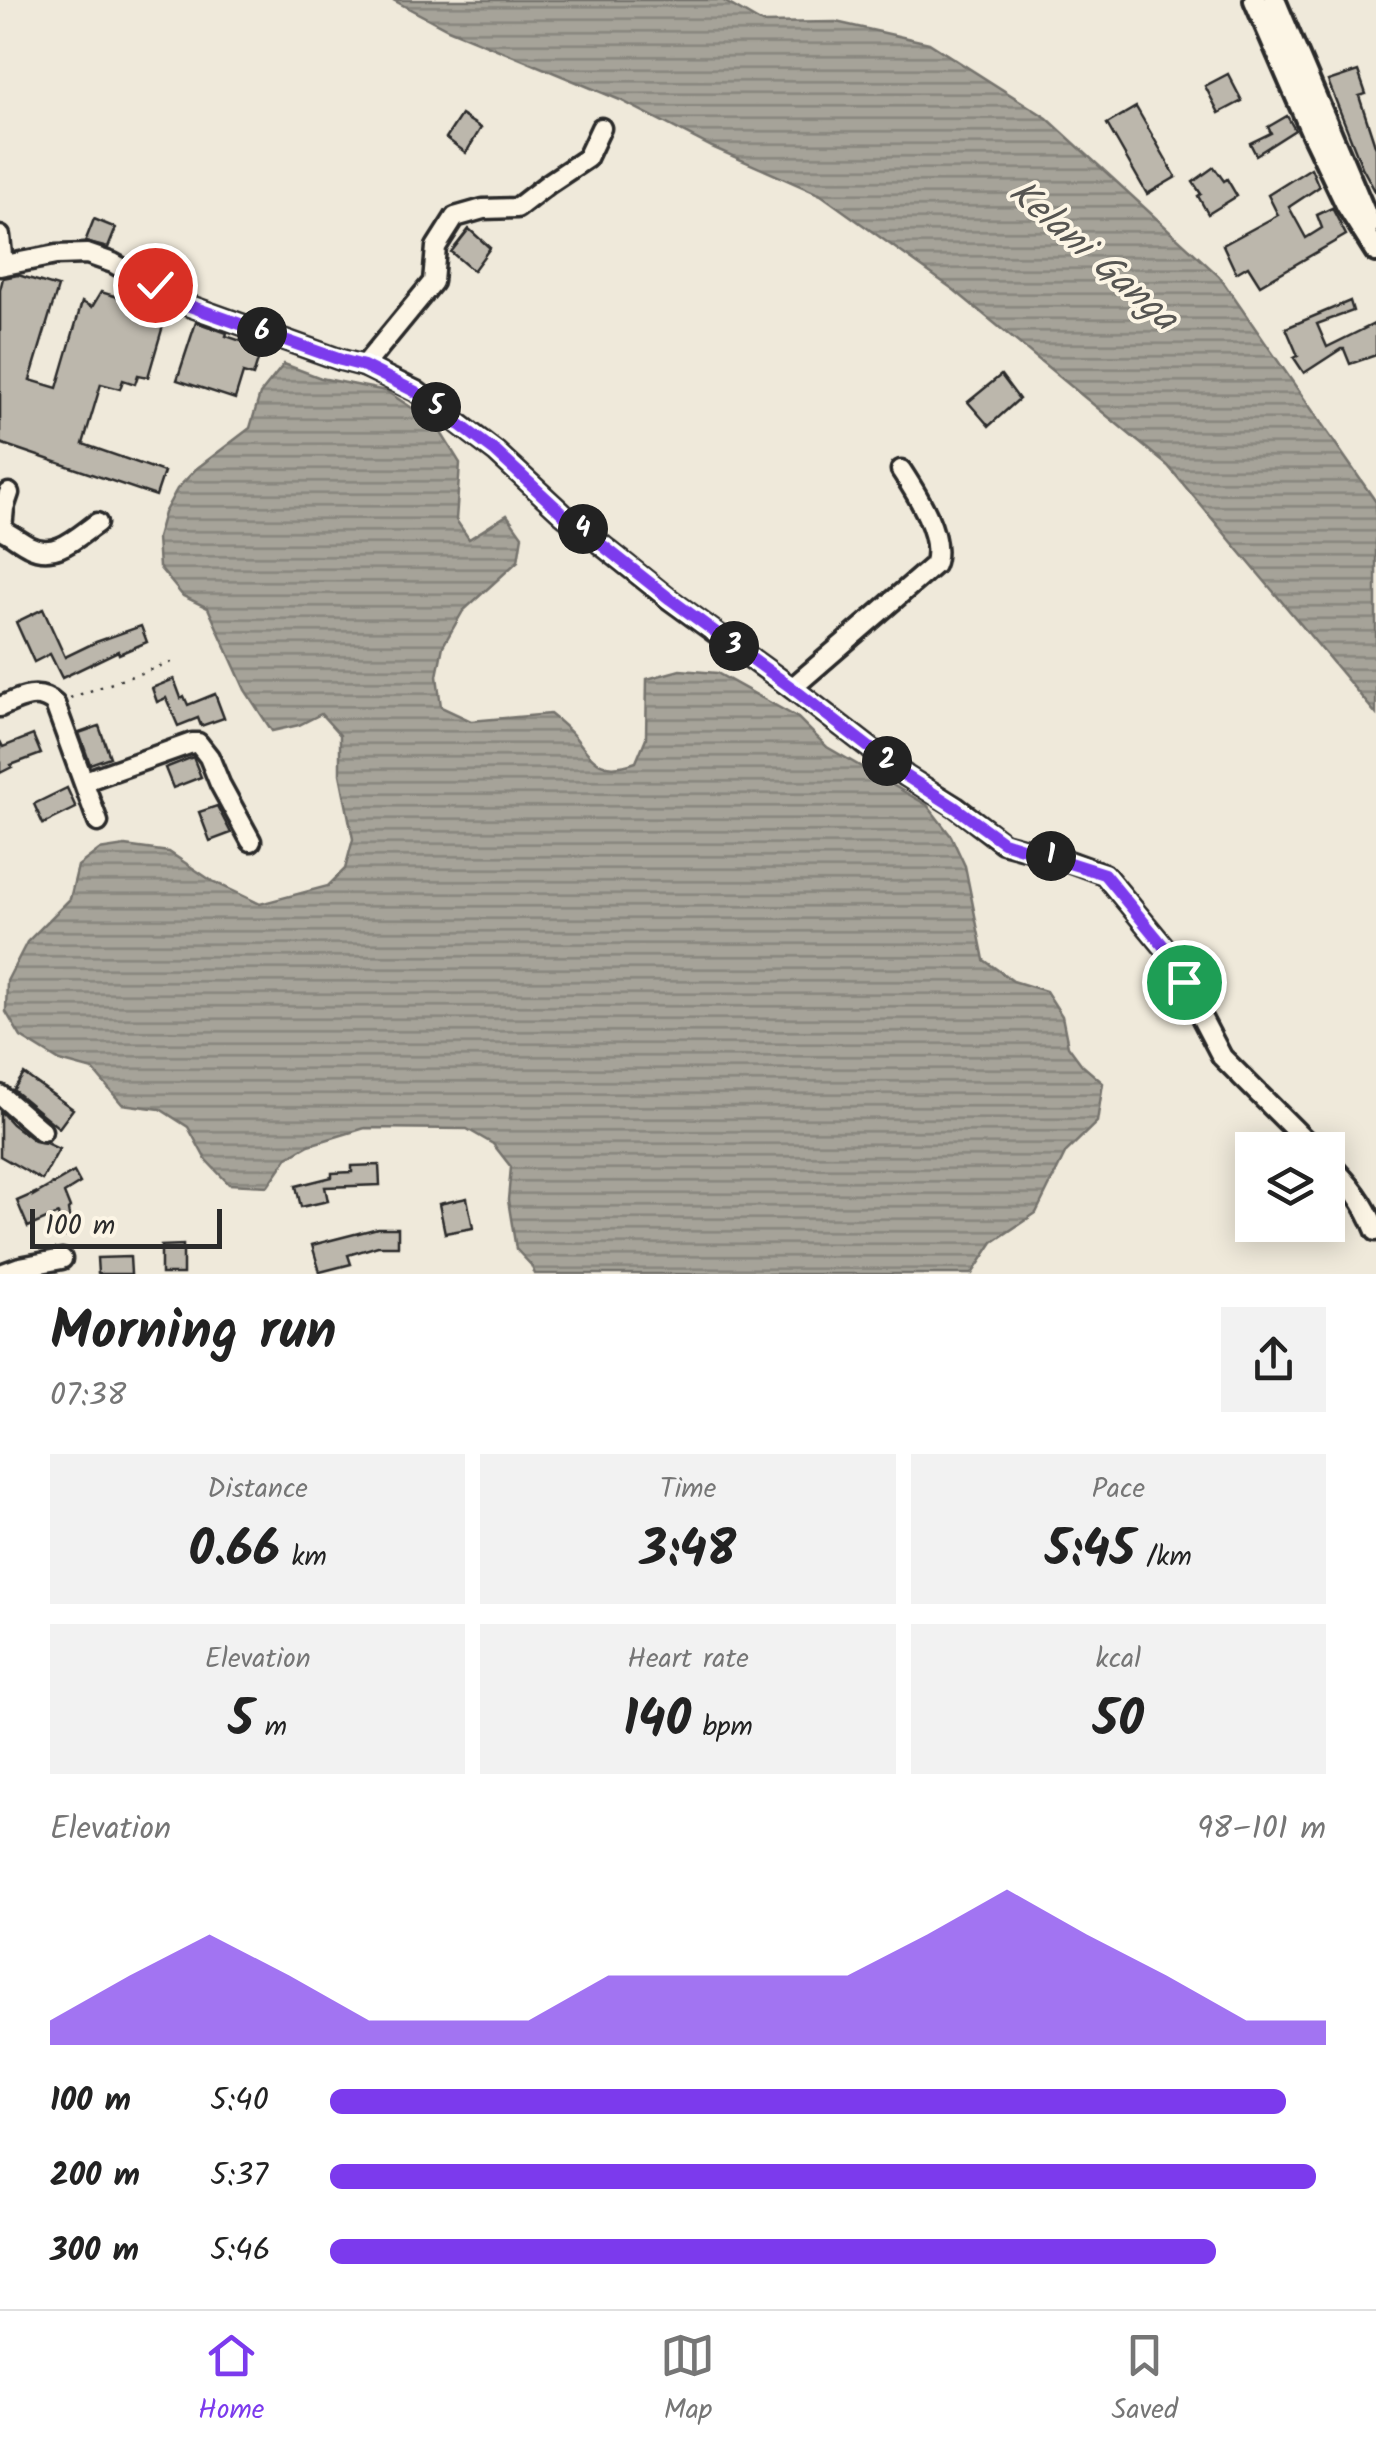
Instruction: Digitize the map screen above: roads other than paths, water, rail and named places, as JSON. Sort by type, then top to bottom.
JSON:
[{"type":"main road","points":[[1255,0],[1313,134],[1361,198],[1376,251]]},
{"type":"main road","points":[[1274,0],[1361,198],[1376,243]]},
{"type":"street","points":[[364,366],[432,282],[436,247],[455,217],[483,209],[517,208],[587,158],[601,128]]},
{"type":"street","points":[[0,236],[1,266],[56,255],[87,254],[113,262],[187,305],[364,366],[416,392],[496,452],[563,514],[654,587],[906,776],[1003,842],[1104,874],[1165,948],[1222,1058],[1297,1132]]},
{"type":"street","points":[[792,688],[934,565],[938,555],[936,539],[916,492],[901,470]]},
{"type":"street","points":[[9,493],[1,529],[32,548],[46,552],[63,547],[98,523]]},
{"type":"street","points":[[0,707],[39,695],[55,704],[98,822]]},
{"type":"street","points":[[84,780],[198,743],[210,757],[251,840]]},
{"type":"street","points":[[0,1095],[42,1131]]},
{"type":"street","points":[[1345,1179],[1366,1207],[1376,1231]]},
{"type":"street","points":[[0,1274],[62,1259]]},
{"type":"water","name":"Kelani Ganga","points":[[393,0],[722,0],[762,23],[836,22],[929,43],[1047,118],[1219,276],[1376,502],[1376,714],[1168,466],[954,290],[821,195],[712,147],[620,100],[448,29]]},
{"type":"water","points":[[284,364],[321,378],[386,391],[435,423],[460,463],[456,520],[469,539],[507,515],[522,536],[518,561],[463,611],[443,646],[437,676],[441,707],[471,721],[550,714],[594,760],[615,767],[636,762],[646,738],[647,679],[680,670],[717,673],[798,718],[827,747],[927,805],[951,836],[965,866],[984,960],[1013,981],[1046,991],[1062,1016],[1068,1046],[1103,1083],[1097,1122],[1066,1152],[1036,1213],[993,1242],[972,1274],[535,1274],[516,1249],[508,1200],[511,1167],[493,1144],[467,1129],[365,1128],[309,1145],[288,1157],[268,1186],[229,1184],[206,1160],[188,1127],[160,1109],[122,1104],[93,1070],[60,1061],[21,1037],[6,1012],[7,981],[27,942],[70,899],[78,866],[99,850],[125,846],[169,852],[212,881],[260,904],[328,886],[345,869],[353,839],[340,774],[340,735],[321,714],[299,725],[272,731],[245,690],[208,608],[183,596],[159,567],[157,538],[177,489],[196,469],[250,428],[260,394]]}]
